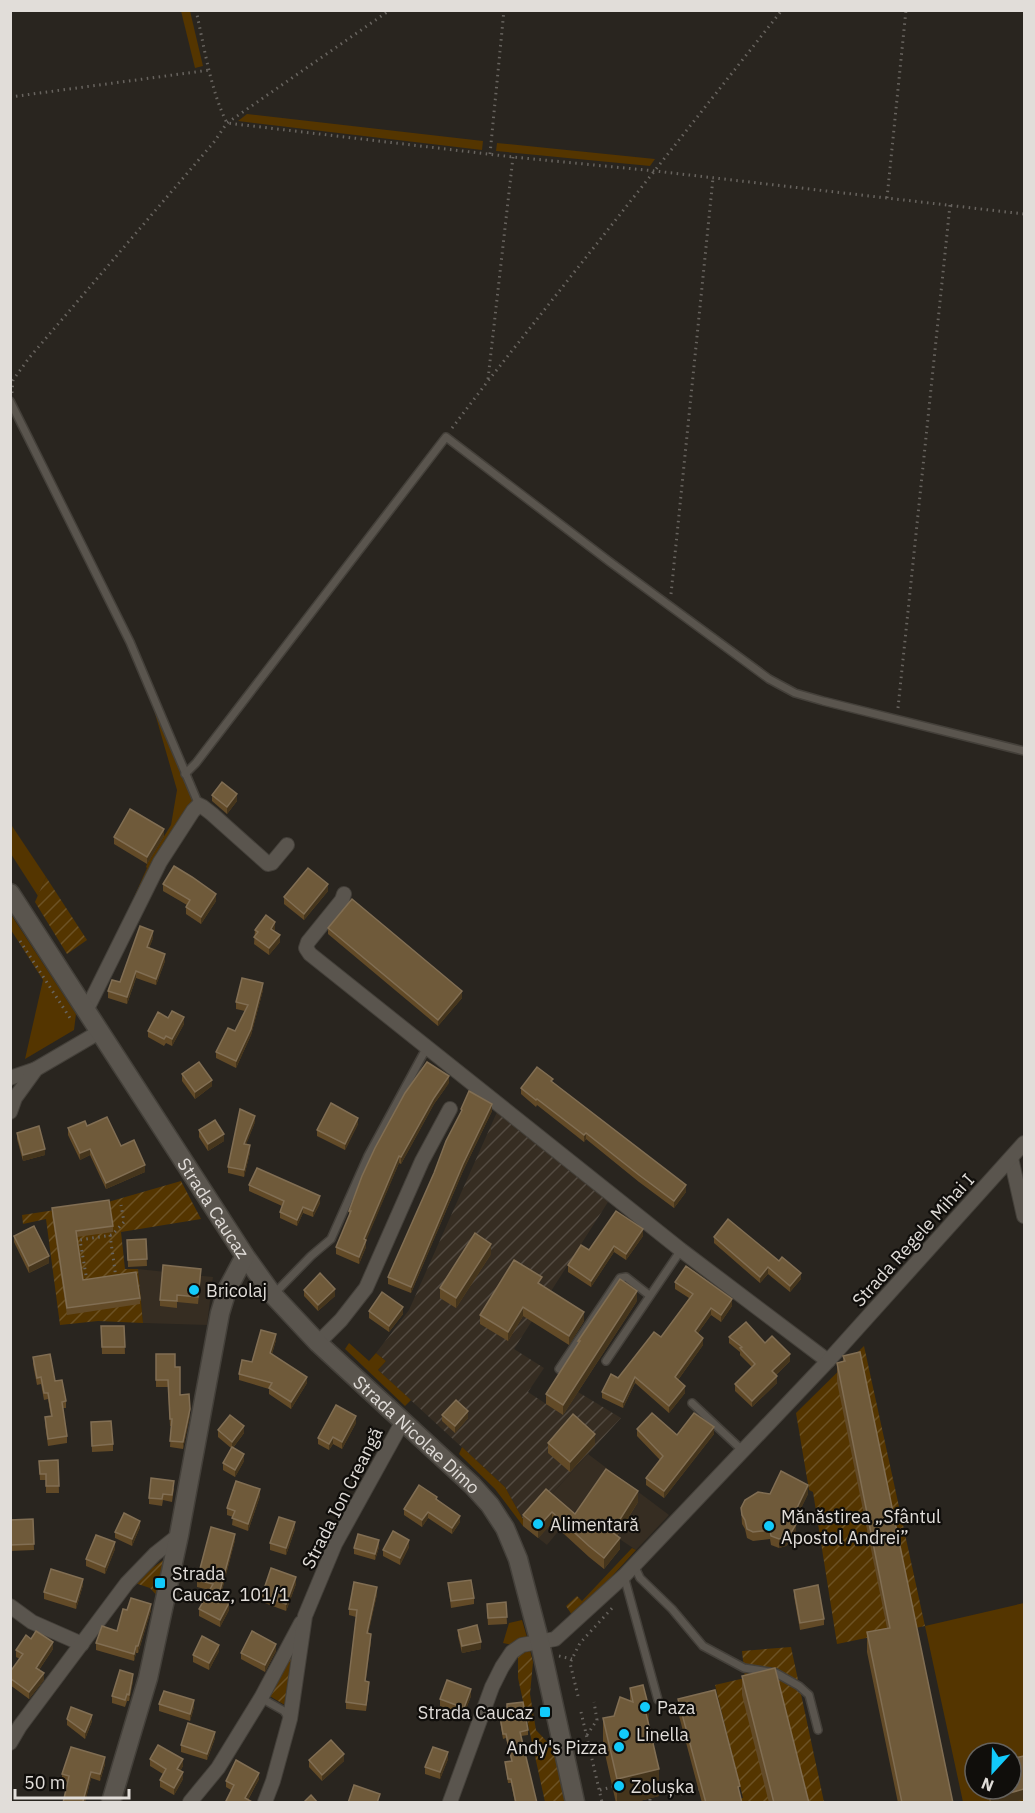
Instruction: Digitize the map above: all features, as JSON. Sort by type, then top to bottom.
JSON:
[{"type":"street","points":[[87,1009],[160,862],[199,806],[212,814],[268,864],[272,863],[287,845]]},
{"type":"street","name":"Strada Caucaz","points":[[10,893],[245,1256],[227,1290],[220,1313],[179,1535],[148,1678],[111,1803]]},
{"type":"street","points":[[344,894],[342,900],[308,942],[306,948],[310,954],[681,1250],[828,1361],[624,1576],[566,1630],[555,1639],[522,1645],[512,1652],[492,1688],[450,1803]]},
{"type":"street","points":[[10,1078],[36,1069],[101,1032]]},
{"type":"street","points":[[10,1112],[15,1098],[36,1069]]},
{"type":"street","points":[[318,1344],[342,1320],[366,1288],[422,1161],[450,1109]]},
{"type":"street","name":"Strada Regele Mihai I","points":[[828,1361],[1024,1143]]},
{"type":"street","points":[[1011,1158],[1024,1216]]},
{"type":"street","name":"Strada Nicolae Dimo","points":[[245,1256],[273,1294],[318,1344],[472,1485],[505,1527],[518,1559],[540,1643],[575,1803]]},
{"type":"street","name":"Strada Ion Creangă","points":[[265,1803],[290,1719],[305,1616],[335,1544],[403,1421]]},
{"type":"street","points":[[10,1743],[20,1726],[138,1570],[179,1535]]},
{"type":"street","points":[[10,1606],[32,1622],[82,1644]]},
{"type":"street","points":[[190,1803],[218,1768],[261,1698],[305,1616]]},
{"type":"lane","points":[[11,402],[130,642],[199,806]]},
{"type":"lane","points":[[185,774],[446,437],[669,606],[770,679],[795,693],[1024,751]]},
{"type":"lane","points":[[273,1294],[331,1239],[368,1156],[427,1047]]},
{"type":"lane","points":[[606,1361],[681,1250]]},
{"type":"lane","points":[[559,1369],[620,1278],[626,1277],[649,1295]]},
{"type":"lane","points":[[692,1404],[743,1451]]},
{"type":"lane","points":[[634,1565],[640,1578],[672,1609],[703,1646],[744,1668],[776,1673],[799,1686],[809,1695],[818,1730]]},
{"type":"lane","points":[[624,1576],[658,1700]]},
{"type":"lane","points":[[261,1698],[284,1711],[290,1719]]},
{"type":"path","points":[[196,10],[210,70],[227,123]]},
{"type":"path","points":[[11,402],[14,380],[29,358],[214,142],[227,123],[390,10]]},
{"type":"path","points":[[490,154],[504,10]]},
{"type":"path","points":[[446,437],[782,10]]},
{"type":"path","points":[[887,198],[906,10]]},
{"type":"path","points":[[10,97],[210,70]]},
{"type":"path","points":[[227,123],[1024,214]]},
{"type":"path","points":[[488,381],[513,157]]},
{"type":"path","points":[[669,606],[713,178]]},
{"type":"path","points":[[897,719],[950,205]]},
{"type":"path","points":[[97,1280],[87,1281],[80,1240],[112,1235],[124,1222],[122,1205]]},
{"type":"path","points":[[110,1235],[116,1278]]},
{"type":"path","points":[[106,1279],[126,1277]]},
{"type":"path","points":[[578,1696],[570,1663],[580,1643],[628,1591]]},
{"type":"path","points":[[558,1655],[572,1659]]},
{"type":"path","points":[[586,1735],[597,1720],[594,1702]]},
{"type":"path","points":[[581,1712],[602,1803]]},
{"type":"path","points":[[667,1734],[682,1730]]},
{"type":"path","points":[[599,1790],[612,1787]]},
{"type":"path","points":[[681,1794],[699,1789]]},
{"type":"shaded area","points":[[181,11],[190,11],[203,66],[195,68]]},
{"type":"shaded area","points":[[247,114],[483,141],[482,150],[238,121]]},
{"type":"shaded area","points":[[497,143],[655,159],[650,166],[496,151]]},
{"type":"shaded area","points":[[154,710],[193,802],[134,897],[147,864],[171,825],[177,790]]},
{"type":"shaded area","points":[[10,823],[46,877],[38,896],[11,854]]},
{"type":"shaded area","points":[[46,877],[87,940],[67,954],[35,902]]},
{"type":"shaded area","points":[[10,913],[76,1014],[74,1030],[25,1059],[43,980],[11,930]]},
{"type":"shaded area","points":[[497,1112],[606,1198],[608,1202],[514,1349],[544,1368],[528,1392],[563,1415],[578,1392],[621,1418],[525,1523],[505,1487],[378,1370],[386,1361],[376,1353],[409,1310]]},
{"type":"shaded area","points":[[181,1181],[201,1219],[121,1232],[125,1269],[138,1269],[143,1323],[98,1321],[60,1325],[46,1219],[23,1224],[22,1215],[108,1202]]},
{"type":"shaded area","points":[[138,1269],[213,1277],[207,1325],[143,1323]]},
{"type":"shaded area","points":[[349,1343],[369,1361],[376,1353],[386,1361],[378,1370],[411,1400],[405,1406],[345,1349]]},
{"type":"shaded area","points":[[864,1346],[925,1626],[837,1644],[813,1492],[809,1490],[796,1413]]},
{"type":"shaded area","points":[[462,1447],[505,1487],[525,1523],[523,1526],[495,1489],[459,1454]]},
{"type":"shaded area","points":[[588,1454],[669,1515],[636,1550],[576,1510],[547,1545],[523,1526]]},
{"type":"shaded area","points":[[632,1548],[636,1550],[572,1615],[566,1606],[577,1596],[582,1601]]},
{"type":"shaded area","points":[[168,1557],[159,1598],[150,1588],[135,1583],[139,1577]]},
{"type":"shaded area","points":[[1024,1603],[1024,1802],[963,1802],[925,1626]]},
{"type":"shaded area","points":[[522,1620],[527,1637],[520,1640],[516,1646],[503,1643],[509,1623]]},
{"type":"shaded area","points":[[298,1636],[288,1707],[268,1695]]},
{"type":"shaded area","points":[[791,1647],[824,1802],[729,1802],[743,1798],[715,1685],[745,1678],[742,1651]]},
{"type":"shaded area","points":[[530,1650],[533,1662],[530,1694],[536,1730],[553,1748],[565,1802],[545,1802],[518,1678],[518,1655]]},
{"type":"building","points":[[222,782],[237,794],[227,807],[212,795]]},
{"type":"building","points":[[130,809],[164,829],[147,857],[114,837]]},
{"type":"building","points":[[174,866],[216,894],[201,917],[186,907],[190,900],[163,884]]},
{"type":"building","points":[[308,868],[328,884],[304,914],[284,897]]},
{"type":"building","points":[[352,899],[462,991],[438,1020],[328,928]]},
{"type":"building","points":[[266,915],[275,922],[271,929],[280,935],[269,948],[254,937],[258,932],[255,930]]},
{"type":"building","points":[[140,926],[153,931],[147,947],[165,954],[156,979],[136,971],[127,997],[108,991],[112,980],[120,982]]},
{"type":"building","points":[[242,978],[263,983],[251,1029],[236,1061],[216,1052],[228,1028],[235,1031],[248,1005],[236,1002]]},
{"type":"building","points":[[172,1011],[184,1017],[172,1039],[166,1036],[164,1039],[148,1031],[158,1012],[168,1018]]},
{"type":"building","points":[[199,1062],[212,1080],[195,1092],[182,1074]]},
{"type":"building","points":[[427,1062],[449,1076],[401,1157],[399,1156],[364,1239],[366,1240],[359,1257],[336,1247],[362,1176],[375,1148],[405,1093]]},
{"type":"building","points":[[537,1067],[553,1079],[551,1081],[686,1185],[674,1201],[586,1133],[584,1135],[521,1088]]},
{"type":"building","points":[[469,1091],[492,1104],[463,1164],[411,1287],[388,1277]]},
{"type":"building","points":[[331,1103],[358,1118],[345,1144],[317,1130]]},
{"type":"building","points":[[240,1109],[255,1116],[244,1144],[250,1145],[244,1170],[228,1167]]},
{"type":"building","points":[[107,1117],[121,1146],[134,1140],[145,1165],[106,1183],[90,1149],[80,1153],[68,1128],[85,1121],[87,1126]]},
{"type":"building","points":[[215,1120],[224,1134],[208,1144],[199,1130]]},
{"type":"building","points":[[39,1126],[45,1149],[23,1155],[17,1133]]},
{"type":"building","points":[[257,1168],[320,1196],[313,1211],[303,1207],[297,1220],[280,1212],[284,1201],[249,1185]]},
{"type":"building","points":[[109,1200],[113,1226],[76,1231],[83,1280],[136,1272],[140,1298],[67,1308],[52,1208]]},
{"type":"building","points":[[616,1211],[643,1229],[626,1254],[614,1246],[591,1281],[568,1265],[581,1245],[589,1250]]},
{"type":"building","points":[[728,1219],[779,1261],[782,1257],[801,1273],[790,1286],[768,1267],[760,1277],[714,1237]]},
{"type":"building","points":[[34,1226],[49,1256],[29,1266],[14,1236]]},
{"type":"building","points":[[475,1233],[491,1244],[456,1298],[440,1288]]},
{"type":"building","points":[[146,1239],[147,1259],[128,1260],[127,1240]]},
{"type":"building","points":[[514,1260],[542,1277],[538,1283],[584,1312],[569,1336],[523,1307],[508,1332],[480,1315]]},
{"type":"building","points":[[163,1265],[201,1269],[198,1297],[177,1295],[177,1301],[160,1300]]},
{"type":"building","points":[[686,1266],[732,1299],[721,1315],[711,1308],[695,1331],[703,1338],[675,1377],[685,1386],[669,1406],[635,1377],[623,1402],[602,1392],[611,1374],[618,1378],[654,1332],[661,1337],[693,1294],[675,1282]]},
{"type":"building","points":[[320,1273],[335,1289],[318,1305],[304,1290]]},
{"type":"building","points":[[620,1279],[637,1291],[563,1405],[546,1394]]},
{"type":"building","points":[[382,1292],[403,1307],[389,1326],[369,1311]]},
{"type":"building","points":[[746,1322],[765,1343],[772,1336],[790,1354],[772,1371],[777,1376],[752,1401],[735,1384],[755,1364],[740,1348],[742,1347],[729,1337]]},
{"type":"building","points":[[101,1326],[124,1326],[125,1347],[102,1347]]},
{"type":"building","points":[[261,1330],[276,1334],[270,1353],[307,1377],[291,1402],[269,1388],[272,1383],[239,1374],[242,1360],[252,1362]]},
{"type":"building","points":[[860,1352],[953,1803],[902,1803],[867,1632],[890,1628],[837,1363],[845,1361],[843,1356]]},
{"type":"building","points":[[50,1354],[55,1381],[62,1380],[66,1401],[62,1402],[67,1436],[48,1439],[45,1417],[52,1416],[48,1393],[44,1393],[41,1377],[37,1378],[33,1357]]},
{"type":"building","points":[[156,1354],[175,1354],[175,1367],[180,1367],[180,1395],[189,1394],[190,1409],[183,1442],[170,1441],[172,1419],[170,1419],[168,1380],[156,1380]]},
{"type":"building","points":[[456,1400],[468,1411],[455,1426],[442,1415]]},
{"type":"building","points":[[336,1405],[356,1416],[342,1442],[333,1437],[329,1444],[318,1438]]},
{"type":"building","points":[[652,1413],[677,1435],[694,1413],[714,1427],[664,1491],[646,1478],[663,1456],[637,1429]]},
{"type":"building","points":[[573,1414],[595,1434],[570,1462],[548,1443]]},
{"type":"building","points":[[230,1415],[244,1426],[232,1442],[218,1430]]},
{"type":"building","points":[[111,1421],[113,1444],[92,1446],[91,1422]]},
{"type":"building","points":[[232,1447],[244,1454],[235,1470],[223,1463]]},
{"type":"building","points":[[58,1460],[59,1486],[46,1486],[46,1474],[40,1474],[39,1461]]},
{"type":"building","points":[[606,1469],[638,1491],[612,1532],[620,1538],[604,1558],[552,1512],[538,1527],[523,1515],[546,1489],[575,1514]]},
{"type":"building","points":[[781,1471],[808,1485],[794,1514],[796,1524],[786,1537],[779,1539],[771,1536],[770,1530],[753,1532],[747,1529],[741,1508],[745,1500],[758,1492],[770,1494]]},
{"type":"building","points":[[151,1478],[174,1481],[172,1495],[163,1494],[162,1499],[149,1498]]},
{"type":"building","points":[[236,1481],[260,1489],[248,1524],[232,1518],[235,1511],[227,1508]]},
{"type":"building","points":[[419,1485],[460,1516],[452,1528],[428,1512],[422,1520],[404,1509]]},
{"type":"building","points":[[124,1513],[140,1521],[132,1539],[115,1532]]},
{"type":"building","points":[[279,1517],[295,1522],[286,1548],[270,1543]]},
{"type":"building","points":[[33,1519],[34,1544],[10,1545],[10,1520]]},
{"type":"building","points":[[211,1527],[235,1534],[218,1598],[229,1603],[220,1620],[199,1609],[213,1584],[197,1580]]},
{"type":"building","points":[[393,1531],[409,1540],[400,1558],[383,1550]]},
{"type":"building","points":[[358,1534],[379,1540],[375,1554],[354,1548]]},
{"type":"building","points":[[96,1535],[115,1542],[105,1567],[86,1559]]},
{"type":"building","points":[[271,1568],[296,1577],[286,1604],[262,1595]]},
{"type":"building","points":[[51,1569],[83,1579],[76,1602],[44,1592]]},
{"type":"building","points":[[471,1580],[474,1598],[451,1601],[448,1583]]},
{"type":"building","points":[[354,1582],[377,1587],[367,1633],[371,1634],[365,1681],[369,1682],[366,1705],[346,1702],[357,1610],[349,1609]]},
{"type":"building","points":[[818,1585],[824,1619],[800,1623],[794,1590]]},
{"type":"building","points":[[131,1598],[151,1604],[134,1654],[96,1643],[102,1626],[117,1631],[123,1609],[127,1610]]},
{"type":"building","points":[[506,1602],[507,1617],[488,1618],[487,1604]]},
{"type":"building","points":[[477,1625],[481,1642],[462,1646],[458,1630]]},
{"type":"building","points":[[36,1631],[53,1642],[36,1668],[44,1673],[29,1692],[10,1678],[10,1672],[23,1654],[16,1650],[26,1635],[31,1639]]},
{"type":"building","points":[[252,1631],[276,1644],[265,1665],[241,1653]]},
{"type":"building","points":[[202,1636],[219,1645],[209,1663],[193,1655]]},
{"type":"building","points":[[775,1668],[809,1803],[774,1803],[742,1676]]},
{"type":"building","points":[[120,1670],[133,1674],[129,1695],[127,1694],[125,1700],[112,1696]]},
{"type":"building","points":[[447,1680],[471,1689],[464,1708],[440,1699]]},
{"type":"building","points":[[643,1685],[649,1708],[645,1709],[659,1769],[617,1779],[603,1718],[614,1716],[620,1697],[633,1702],[630,1688]]},
{"type":"building","points":[[715,1690],[740,1786],[738,1787],[742,1803],[706,1803],[678,1699]]},
{"type":"building","points":[[164,1691],[194,1700],[190,1714],[159,1704]]},
{"type":"building","points":[[523,1702],[528,1730],[520,1732],[537,1803],[516,1803],[505,1762],[512,1761],[506,1734],[503,1734],[499,1711],[507,1710],[507,1704]]},
{"type":"building","points":[[71,1707],[92,1715],[85,1732],[67,1719]]},
{"type":"building","points":[[188,1723],[215,1732],[207,1754],[181,1745]]},
{"type":"building","points":[[331,1740],[344,1754],[322,1775],[309,1760]]},
{"type":"building","points":[[158,1745],[183,1759],[177,1769],[183,1772],[174,1788],[160,1780],[166,1769],[150,1759]]},
{"type":"building","points":[[71,1747],[105,1757],[100,1774],[91,1772],[83,1801],[87,1803],[63,1803],[69,1776],[62,1774]]},
{"type":"building","points":[[433,1747],[448,1752],[440,1772],[425,1767]]},
{"type":"building","points":[[1023,1756],[1024,1756],[1023,1789]]},
{"type":"building","points":[[236,1760],[259,1773],[245,1798],[251,1803],[226,1801],[234,1785],[226,1781]]},
{"type":"building","points":[[354,1785],[380,1794],[377,1803],[348,1803]]},
{"type":"building","points":[[311,1795],[318,1803],[303,1803]]},
{"type":"place","name":"Bricolaj","points":[[194,1290]]},
{"type":"place","name":"Alimentară","points":[[538,1524]]},
{"type":"place","name":"Mănăstirea „Sfântul Apostol Andrei”","points":[[769,1526]]},
{"type":"place","name":"Strada Caucaz, 101/1","points":[[160,1583]]},
{"type":"place","name":"Paza","points":[[645,1707]]},
{"type":"place","name":"Strada Caucaz","points":[[545,1712]]},
{"type":"place","name":"Linella","points":[[624,1734]]},
{"type":"place","name":"Andy's Pizza","points":[[619,1747]]},
{"type":"place","name":"Zolușka","points":[[619,1786]]}]
